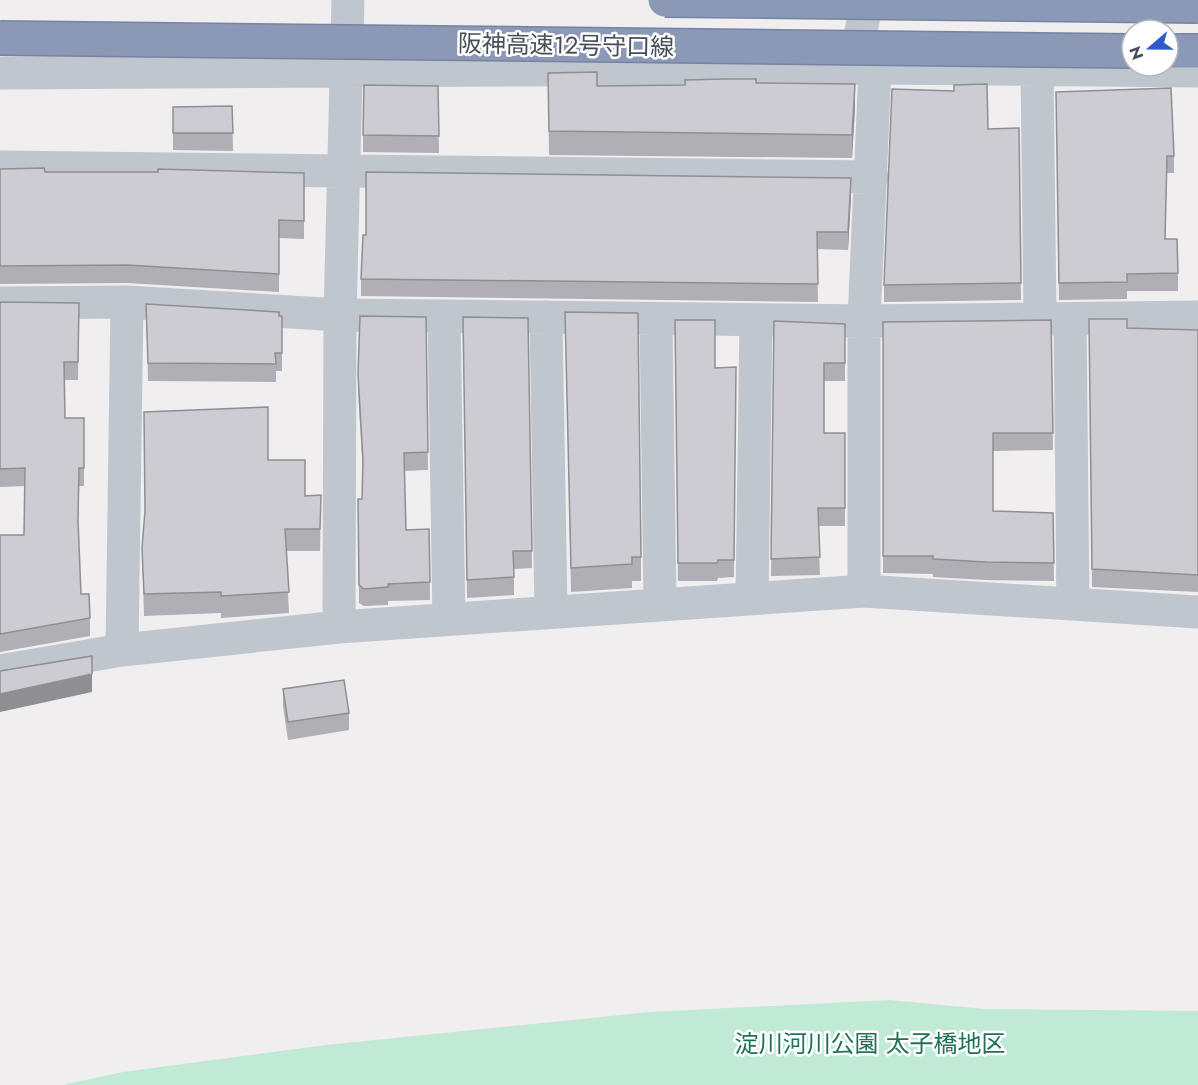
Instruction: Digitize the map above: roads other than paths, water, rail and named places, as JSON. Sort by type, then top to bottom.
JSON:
[{"type":"highway","name":"阪神高速12号守口線","points":[[665,0],[1198,6]]},
{"type":"highway","name":"阪神高速12号守口線","points":[[0,38],[1120,51]]},
{"type":"highway","points":[[1180,51],[1198,51]]},
{"type":"street","points":[[339,627],[342,170],[348,0]]},
{"type":"street","points":[[864,591],[864,321],[872,177],[865,68],[867,0]]},
{"type":"street","points":[[0,73],[344,69],[865,68],[1198,71]]},
{"type":"street","points":[[1037,68],[1073,604]]},
{"type":"street","points":[[0,167],[872,177]]},
{"type":"street","points":[[0,303],[127,302],[340,315],[656,319],[864,321],[1198,317]]},
{"type":"street","points":[[122,650],[127,302]]},
{"type":"street","points":[[444,316],[449,619]]},
{"type":"street","points":[[546,317],[551,612]]},
{"type":"street","points":[[656,319],[660,605]]},
{"type":"street","points":[[752,599],[756,320]]},
{"type":"street","points":[[0,671],[122,650],[339,627],[864,591],[1198,612]]},
{"type":"park label","name":"淀川河川公園 太子橋地区","points":[[870,1043]]}]
